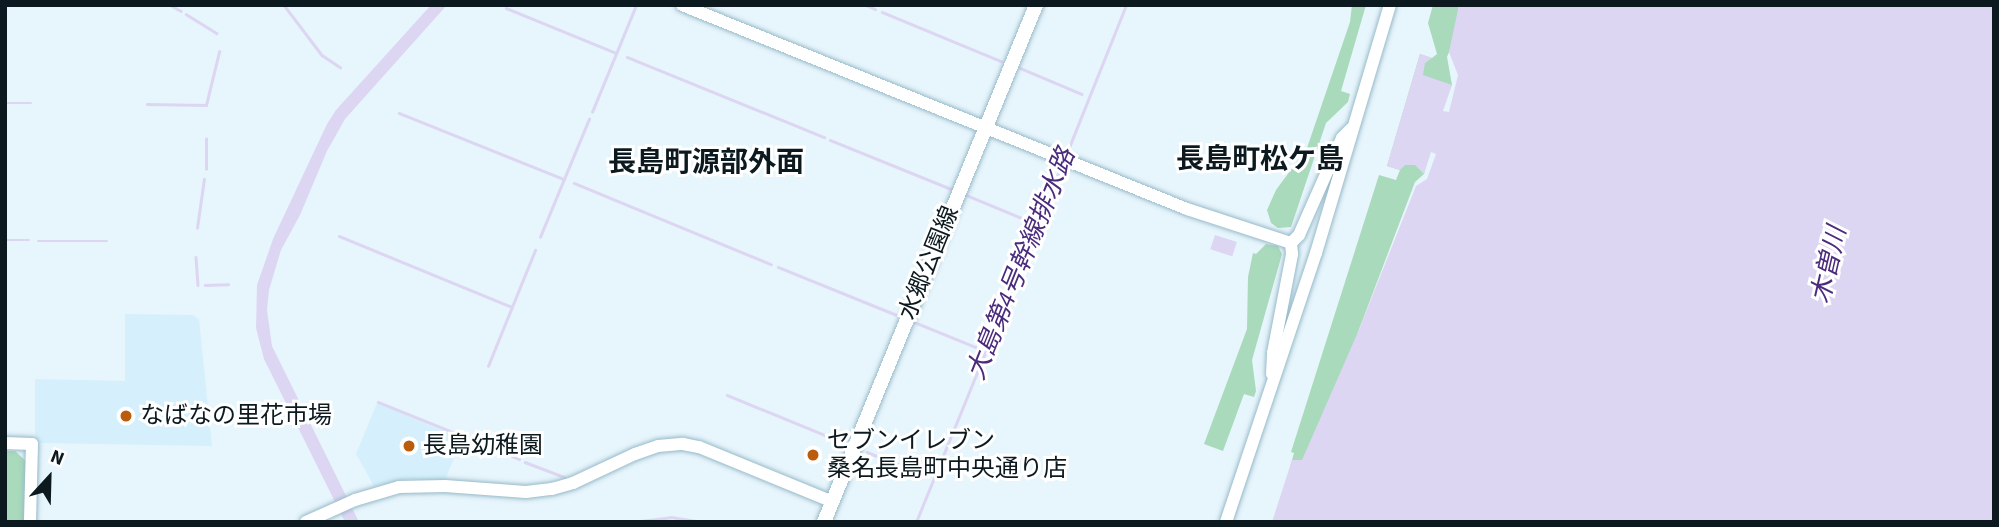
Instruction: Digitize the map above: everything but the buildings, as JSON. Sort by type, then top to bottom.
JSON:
[{"type":"main road","name":"水郷公園線","points":[[824,522],[1036,5]]},
{"type":"street","points":[[682,5],[1187,209],[1291,243]]},
{"type":"street","points":[[1226,522],[1355,125],[1390,5]]},
{"type":"street","points":[[1291,243],[1299,235],[1342,138],[1355,125]]},
{"type":"street","points":[[1272,385],[1272,353],[1292,254],[1291,243]]},
{"type":"street","points":[[5,443],[32,444],[30,522]]},
{"type":"street","points":[[306,522],[355,499],[412,486],[526,492],[552,489],[573,483],[658,446],[683,444],[699,447],[833,502]]},
{"type":"shaded area","points":[[125,314],[193,315],[199,319],[212,446],[39,443],[35,437],[35,379],[125,381]]},
{"type":"shaded area","name":"長島幼稚園","points":[[377,403],[462,439],[445,480],[407,479],[374,486],[356,454]]},
{"type":"green space","points":[[1352,5],[1366,5],[1341,91],[1350,94],[1348,102],[1326,123],[1291,227],[1278,228],[1271,223],[1267,210],[1276,190],[1307,148],[1350,22]]},
{"type":"green space","points":[[1433,5],[1459,5],[1453,42],[1447,57],[1452,85],[1438,105],[1424,174],[1415,182],[1358,332],[1317,466],[1287,478],[1294,453],[1291,452],[1379,175],[1396,180],[1400,170],[1387,166],[1420,54],[1432,58],[1437,54],[1428,23]]},
{"type":"green space","points":[[1266,244],[1278,246],[1282,254],[1252,360],[1256,391],[1254,397],[1244,394],[1223,451],[1204,444],[1247,329],[1248,277],[1253,253],[1256,254]]},
{"type":"green space","points":[[5,451],[15,451],[27,462],[26,522],[5,522]]},
{"type":"water","points":[[431,5],[447,5],[345,119],[327,151],[300,215],[281,250],[269,290],[267,310],[272,346],[359,522],[345,522],[264,359],[256,328],[257,285],[273,239],[327,124],[336,110]]},
{"type":"water","name":"木曽川","points":[[1459,5],[1994,5],[1994,522],[1272,522],[1292,460],[1302,460],[1358,332],[1416,186],[1427,179],[1436,154],[1431,152],[1424,174],[1415,165],[1405,165],[1400,170],[1387,166],[1420,54],[1432,58],[1425,63],[1423,75],[1452,85],[1443,111],[1449,112],[1458,75],[1449,52]]},
{"type":"water","points":[[1215,235],[1237,242],[1232,256],[1210,249]]},
{"type":"waterway","points":[[284,5],[322,55],[340,67]]},
{"type":"waterway","points":[[592,112],[636,5]]},
{"type":"waterway","points":[[866,5],[875,9]]},
{"type":"waterway","name":"大島第4号幹線排水路","points":[[1066,155],[1126,5]]},
{"type":"waterway","points":[[172,6],[181,11]]},
{"type":"waterway","points":[[506,8],[616,53]]},
{"type":"waterway","points":[[882,12],[1001,61]]},
{"type":"waterway","points":[[186,14],[217,33]]},
{"type":"waterway","points":[[147,104],[206,105],[219,52]]},
{"type":"waterway","points":[[627,57],[824,137]]},
{"type":"waterway","points":[[1020,68],[1082,94]]},
{"type":"waterway","points":[[5,103],[31,103]]},
{"type":"waterway","points":[[399,113],[564,179],[589,119]]},
{"type":"waterway","points":[[206,139],[206,169]]},
{"type":"waterway","points":[[830,140],[951,189]]},
{"type":"waterway","name":"大島第4号幹線排水路","points":[[916,522],[1062,164]]},
{"type":"waterway","points":[[197,228],[204,179]]},
{"type":"waterway","points":[[540,237],[564,179]]},
{"type":"waterway","points":[[574,183],[771,264]]},
{"type":"waterway","points":[[966,195],[1029,221]]},
{"type":"waterway","points":[[339,236],[512,307]]},
{"type":"waterway","points":[[5,240],[29,240]]},
{"type":"waterway","points":[[38,241],[107,241]]},
{"type":"waterway","points":[[488,366],[535,250]]},
{"type":"waterway","points":[[196,257],[198,285]]},
{"type":"waterway","points":[[778,267],[899,316]]},
{"type":"waterway","points":[[205,285],[228,284]]},
{"type":"waterway","points":[[914,322],[978,348]]},
{"type":"waterway","points":[[727,395],[847,444]]},
{"type":"waterway","points":[[378,402],[460,435]]},
{"type":"waterway","points":[[470,439],[519,459]]},
{"type":"waterway","points":[[867,452],[925,475]]},
{"type":"waterway","points":[[525,462],[564,477]]},
{"type":"waterway","name":"大島第4号幹線排水路","points":[[632,522],[671,517],[701,522]]},
{"type":"place","name":"なばなの里花市場","points":[[126,416]]},
{"type":"place","name":"長島幼稚園","points":[[409,446]]},
{"type":"place","name":"セブンイレブン 桑名長島町中央通り店","points":[[813,455]]},
{"type":"district","name":"長島町松ケ島","points":[[1260,159]]},
{"type":"district","name":"長島町源部外面","points":[[706,162]]}]
